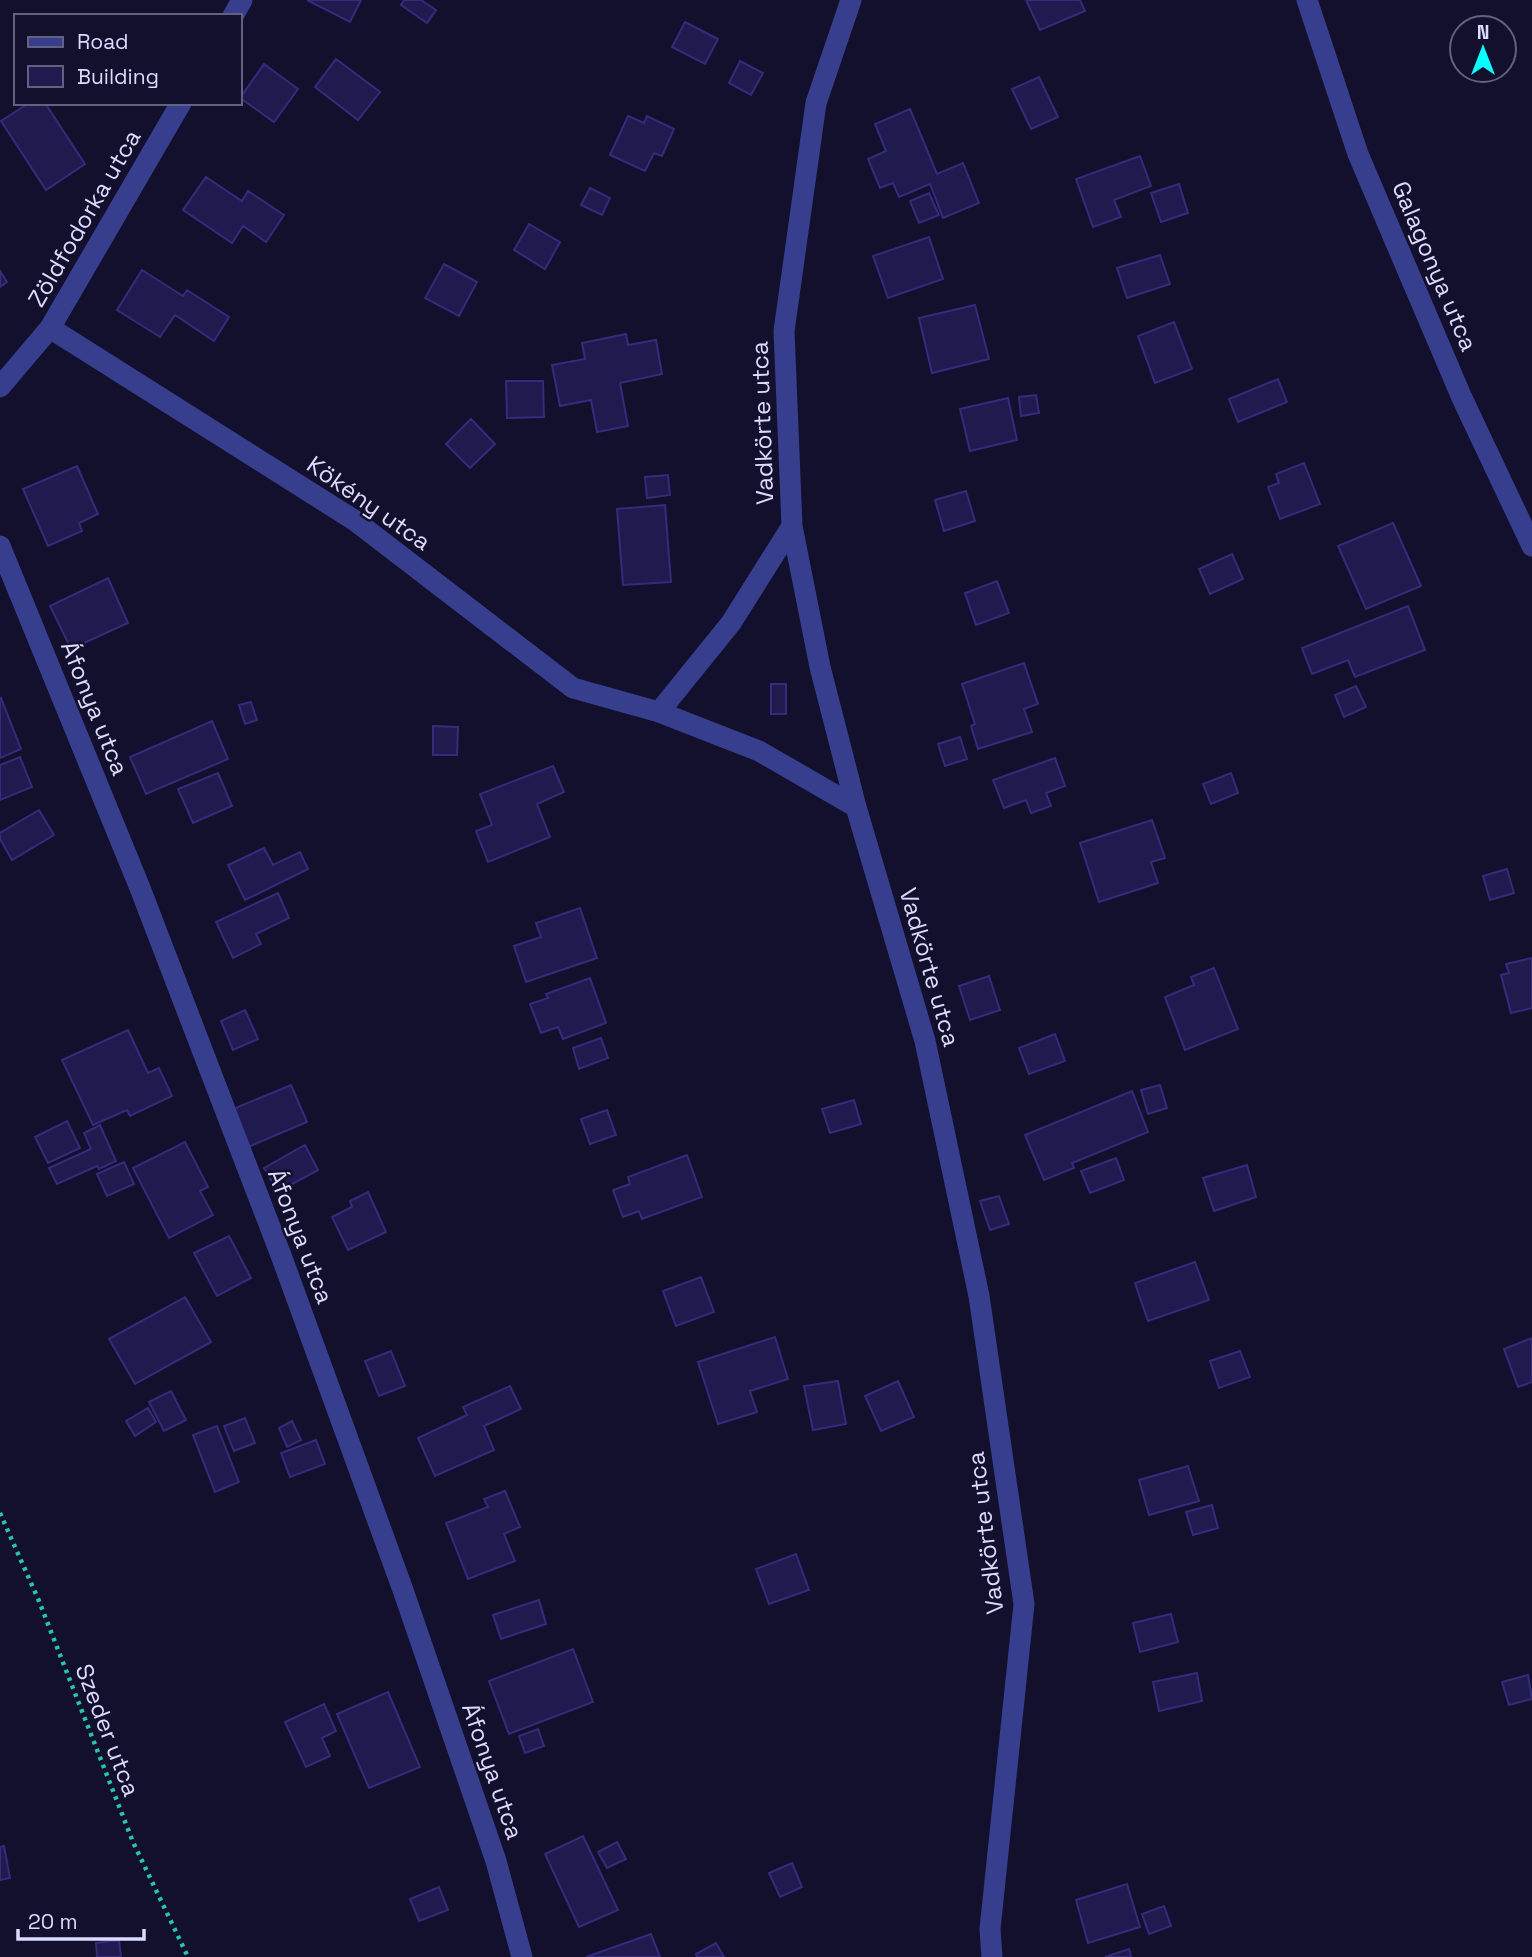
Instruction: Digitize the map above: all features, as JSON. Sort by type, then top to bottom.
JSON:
[{"type":"street","name":"Vadkörte utca","points":[[850,0],[816,103],[784,331],[792,526],[820,667],[856,807],[925,1041],[974,1269],[1024,1604],[990,1929],[992,1957]]},
{"type":"street","name":"Galagonya utca","points":[[1307,0],[1358,154],[1462,398],[1532,546]]},
{"type":"street","name":"Zöldfodorka utca","points":[[0,387],[50,328],[180,105]]},
{"type":"street","name":"Kökény utca","points":[[50,328],[354,520],[573,688],[659,712],[759,751],[856,807]]},
{"type":"street","points":[[659,712],[730,623],[792,526]]},
{"type":"street","name":"Áfonya utca","points":[[0,546],[140,888],[287,1271],[404,1590],[496,1861],[522,1957]]},
{"type":"path","name":"Szeder utca","points":[[0,1513],[40,1601],[133,1842],[188,1957]]},
{"type":"building","points":[[307,0],[361,0],[350,22]]},
{"type":"building","points":[[404,0],[421,0],[436,10],[427,23],[401,5]]},
{"type":"building","points":[[1026,0],[1080,0],[1085,11],[1040,30]]},
{"type":"building","points":[[685,22],[718,39],[705,64],[672,47]]},
{"type":"building","points":[[336,59],[380,92],[358,120],[315,87]]},
{"type":"building","points":[[740,61],[763,73],[751,95],[729,83]]},
{"type":"building","points":[[264,64],[298,89],[274,122],[242,99],[242,95]]},
{"type":"building","points":[[1039,77],[1058,117],[1031,129],[1012,89]]},
{"type":"building","points":[[26,105],[46,105],[85,164],[46,190],[1,121]]},
{"type":"building","points":[[910,109],[937,174],[963,163],[979,203],[943,218],[930,184],[899,197],[893,183],[880,188],[868,159],[886,151],[875,124]]},
{"type":"building","points":[[628,116],[644,123],[647,116],[674,129],[662,156],[654,153],[645,171],[610,155]]},
{"type":"building","points":[[1140,156],[1151,186],[1114,200],[1121,217],[1093,227],[1076,179]]},
{"type":"building","points":[[206,177],[242,201],[248,191],[284,215],[266,242],[243,226],[232,243],[183,210]]},
{"type":"building","points":[[1179,184],[1188,213],[1161,222],[1151,193]]},
{"type":"building","points":[[590,188],[610,198],[602,215],[581,205]]},
{"type":"building","points":[[929,193],[939,215],[919,223],[910,201]]},
{"type":"building","points":[[529,224],[560,242],[545,269],[514,250]]},
{"type":"building","points":[[929,237],[943,279],[888,298],[873,256]]},
{"type":"building","points":[[1160,255],[1170,284],[1127,298],[1117,268]]},
{"type":"building","points":[[444,264],[477,282],[459,316],[425,298]]},
{"type":"building","points":[[142,270],[183,296],[187,290],[229,317],[214,341],[175,315],[160,337],[117,310]]},
{"type":"building","points":[[0,271],[7,282],[0,287]]},
{"type":"building","points":[[975,305],[989,359],[932,373],[919,318]]},
{"type":"building","points":[[1174,322],[1192,369],[1155,383],[1138,336]]},
{"type":"building","points":[[626,334],[628,345],[656,340],[662,374],[620,383],[628,426],[597,432],[591,400],[560,406],[552,365],[585,359],[582,343]]},
{"type":"building","points":[[1278,379],[1287,402],[1238,422],[1229,399]]},
{"type":"building","points":[[506,381],[543,381],[544,417],[507,418]]},
{"type":"building","points":[[1036,395],[1039,413],[1021,416],[1019,397]]},
{"type":"building","points":[[1008,398],[1017,440],[970,451],[960,409]]},
{"type":"building","points":[[471,419],[495,444],[470,468],[446,444]]},
{"type":"building","points":[[1304,463],[1320,504],[1280,519],[1268,487],[1279,483],[1276,474]]},
{"type":"building","points":[[77,466],[98,514],[79,523],[82,531],[48,546],[23,489]]},
{"type":"building","points":[[668,475],[670,495],[647,498],[645,477]]},
{"type":"building","points":[[966,491],[975,521],[944,531],[935,500]]},
{"type":"building","points":[[665,505],[671,582],[623,585],[617,509]]},
{"type":"building","points":[[1393,523],[1421,586],[1366,609],[1338,546]]},
{"type":"building","points":[[1232,554],[1243,579],[1210,594],[1199,569]]},
{"type":"building","points":[[108,578],[128,623],[71,649],[50,606]]},
{"type":"building","points":[[997,581],[1009,613],[976,625],[965,593]]},
{"type":"building","points":[[1408,606],[1425,650],[1355,677],[1348,660],[1312,674],[1302,648]]},
{"type":"building","points":[[1024,663],[1038,704],[1024,709],[1032,732],[978,749],[971,726],[975,724],[962,684]]},
{"type":"building","points":[[771,684],[786,684],[786,714],[771,714]]},
{"type":"building","points":[[1356,686],[1366,707],[1344,717],[1335,695]]},
{"type":"building","points":[[0,699],[21,749],[0,758]]},
{"type":"building","points":[[251,702],[257,720],[245,724],[239,705]]},
{"type":"building","points":[[212,721],[228,759],[146,794],[130,757]]},
{"type":"building","points":[[433,726],[458,727],[457,755],[433,755]]},
{"type":"building","points":[[960,737],[967,759],[945,766],[938,744]]},
{"type":"building","points":[[20,757],[32,787],[0,800],[0,765]]},
{"type":"building","points":[[1055,758],[1065,786],[1046,793],[1051,806],[1031,813],[1026,800],[1004,808],[993,780]]},
{"type":"building","points":[[553,766],[564,792],[537,804],[550,837],[488,862],[476,831],[492,825],[480,794]]},
{"type":"building","points":[[218,773],[232,806],[193,823],[178,789]]},
{"type":"building","points":[[1231,773],[1238,793],[1211,804],[1203,784]]},
{"type":"building","points":[[39,810],[54,835],[12,860],[0,839],[0,833]]},
{"type":"building","points":[[1152,820],[1165,858],[1151,862],[1158,883],[1099,902],[1080,843]]},
{"type":"building","points":[[264,848],[273,865],[300,852],[308,869],[245,900],[228,865]]},
{"type":"building","points":[[1507,869],[1514,893],[1490,900],[1483,876]]},
{"type":"building","points":[[278,893],[289,918],[256,934],[261,944],[233,958],[216,922]]},
{"type":"building","points":[[580,908],[597,958],[526,982],[514,946],[541,937],[536,923]]},
{"type":"building","points":[[1532,958],[1532,1008],[1511,1013],[1501,975],[1509,973],[1506,964]]},
{"type":"building","points":[[1214,968],[1238,1029],[1185,1050],[1165,997],[1194,985],[1191,977]]},
{"type":"building","points":[[989,976],[1000,1010],[970,1020],[959,986]]},
{"type":"building","points":[[590,978],[606,1023],[563,1039],[558,1027],[541,1033],[530,1004],[548,998],[546,994]]},
{"type":"building","points":[[245,1010],[258,1039],[233,1050],[221,1021]]},
{"type":"building","points":[[128,1030],[148,1073],[159,1068],[172,1096],[130,1116],[127,1110],[93,1125],[62,1060]]},
{"type":"building","points":[[1055,1034],[1065,1061],[1029,1074],[1019,1048]]},
{"type":"building","points":[[601,1038],[608,1058],[579,1069],[573,1048]]},
{"type":"building","points":[[291,1085],[307,1122],[248,1147],[233,1109]]},
{"type":"building","points":[[1160,1085],[1167,1108],[1148,1114],[1141,1090]]},
{"type":"building","points":[[1132,1091],[1148,1132],[1072,1163],[1074,1168],[1044,1180],[1025,1135]]},
{"type":"building","points":[[854,1100],[861,1124],[830,1133],[822,1109]]},
{"type":"building","points":[[607,1110],[616,1135],[590,1144],[581,1119]]},
{"type":"building","points":[[67,1121],[80,1148],[48,1163],[35,1137]]},
{"type":"building","points":[[100,1125],[116,1161],[99,1169],[97,1166],[57,1184],[49,1168],[91,1149],[84,1133]]},
{"type":"building","points":[[185,1142],[208,1187],[200,1191],[213,1215],[169,1238],[133,1168]]},
{"type":"building","points":[[305,1145],[318,1170],[278,1192],[264,1168]]},
{"type":"building","points":[[687,1155],[702,1197],[642,1219],[639,1211],[623,1217],[613,1190],[630,1184],[628,1177]]},
{"type":"building","points":[[1116,1158],[1124,1180],[1090,1193],[1081,1171]]},
{"type":"building","points":[[124,1162],[134,1184],[107,1196],[97,1174]]},
{"type":"building","points":[[1247,1165],[1256,1197],[1214,1211],[1203,1178]]},
{"type":"building","points":[[368,1192],[386,1232],[348,1250],[332,1217],[352,1207],[350,1201]]},
{"type":"building","points":[[999,1196],[1009,1224],[990,1230],[980,1201]]},
{"type":"building","points":[[229,1236],[251,1278],[217,1296],[194,1253]]},
{"type":"building","points":[[1195,1262],[1209,1300],[1148,1321],[1135,1283]]},
{"type":"building","points":[[701,1277],[714,1312],[676,1326],[663,1291]]},
{"type":"building","points":[[185,1297],[211,1342],[135,1384],[109,1339]]},
{"type":"building","points":[[775,1337],[788,1379],[750,1391],[757,1412],[718,1424],[698,1362]]},
{"type":"building","points":[[1532,1338],[1532,1382],[1518,1387],[1504,1349]]},
{"type":"building","points":[[391,1351],[405,1386],[379,1396],[365,1361]]},
{"type":"building","points":[[1240,1351],[1250,1377],[1219,1388],[1210,1361]]},
{"type":"building","points":[[838,1381],[846,1424],[813,1430],[804,1386]]},
{"type":"building","points":[[898,1381],[914,1417],[881,1431],[865,1396]]},
{"type":"building","points":[[510,1386],[521,1409],[484,1426],[494,1450],[435,1476],[418,1438],[467,1415],[463,1407]]},
{"type":"building","points":[[171,1391],[186,1420],[164,1431],[149,1402]]},
{"type":"building","points":[[148,1408],[156,1422],[135,1436],[126,1421]]},
{"type":"building","points":[[245,1418],[255,1443],[234,1451],[224,1426]]},
{"type":"building","points":[[292,1421],[301,1440],[287,1447],[279,1428]]},
{"type":"building","points":[[217,1426],[239,1482],[215,1492],[193,1435]]},
{"type":"building","points":[[316,1440],[325,1464],[290,1477],[281,1453]]},
{"type":"building","points":[[1188,1466],[1199,1501],[1149,1515],[1139,1480]]},
{"type":"building","points":[[505,1491],[520,1527],[504,1534],[515,1561],[468,1579],[446,1523],[488,1507],[484,1499]]},
{"type":"building","points":[[1212,1505],[1218,1528],[1193,1535],[1186,1512]]},
{"type":"building","points":[[796,1554],[809,1590],[769,1604],[756,1569]]},
{"type":"building","points":[[539,1600],[546,1624],[501,1639],[493,1615]]},
{"type":"building","points":[[1171,1614],[1178,1642],[1140,1652],[1133,1623]]},
{"type":"building","points":[[573,1649],[593,1702],[509,1734],[489,1681]]},
{"type":"building","points":[[1197,1673],[1202,1701],[1159,1711],[1153,1682]]},
{"type":"building","points":[[1528,1675],[1532,1699],[1509,1705],[1502,1682]]},
{"type":"building","points":[[388,1692],[420,1767],[369,1788],[337,1714]]},
{"type":"building","points":[[324,1704],[336,1731],[322,1738],[330,1756],[306,1767],[285,1722]]},
{"type":"building","points":[[538,1729],[544,1746],[525,1753],[519,1736]]},
{"type":"building","points":[[583,1836],[618,1910],[579,1927],[545,1854]]},
{"type":"building","points":[[617,1842],[626,1859],[607,1868],[598,1852]]},
{"type":"building","points":[[4,1846],[10,1878],[0,1880],[0,1847]]},
{"type":"building","points":[[792,1863],[802,1887],[780,1897],[769,1873]]},
{"type":"building","points":[[1127,1884],[1140,1927],[1088,1943],[1076,1900]]},
{"type":"building","points":[[439,1887],[448,1910],[419,1921],[410,1899]]},
{"type":"building","points":[[1164,1906],[1171,1926],[1149,1934],[1142,1914]]},
{"type":"building","points":[[651,1934],[660,1957],[586,1957]]},
{"type":"building","points":[[119,1940],[121,1957],[97,1957],[96,1943]]},
{"type":"building","points":[[716,1943],[724,1957],[697,1957],[696,1954]]},
{"type":"building","points":[[1129,1949],[1131,1957],[1105,1957]]}]
